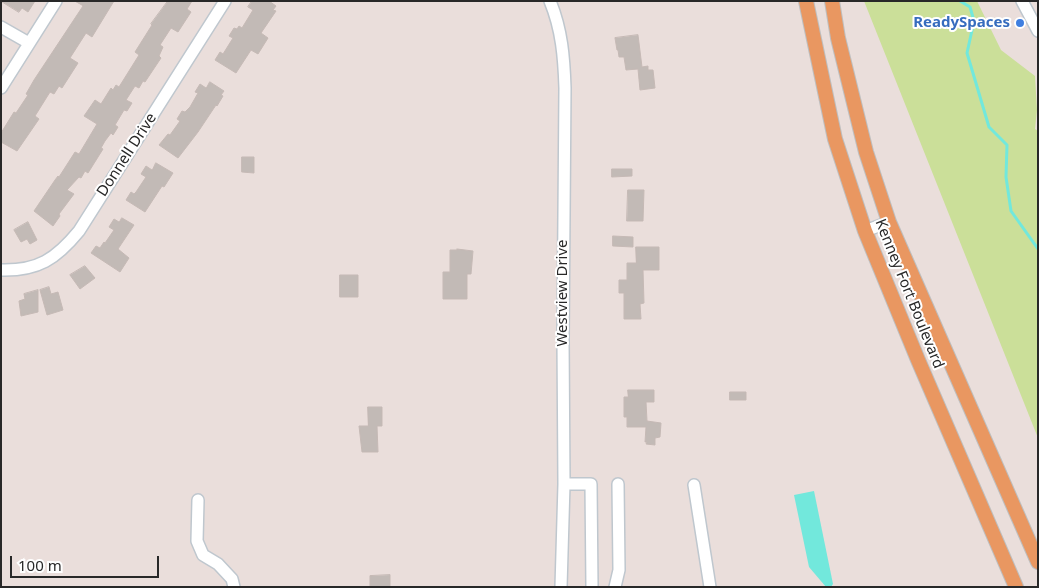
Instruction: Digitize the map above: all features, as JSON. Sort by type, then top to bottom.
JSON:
[{"type":"main road","name":"Kenney Fort Boulevard","points":[[806,1],[835,139],[865,231],[918,360],[1016,587]]},
{"type":"main road","name":"Kenney Fort Boulevard","points":[[832,1],[838,38],[866,152],[889,222],[1038,562]]},
{"type":"street","points":[[1,88],[56,1]]},
{"type":"street","name":"Donnell Drive","points":[[1,270],[18,270],[38,265],[53,258],[66,247],[79,231],[225,1]]},
{"type":"street","name":"Westview Drive","points":[[550,1],[561,35],[565,78],[562,338],[564,484],[561,587]]},
{"type":"street","points":[[1022,1],[1038,31]]},
{"type":"street","points":[[1,27],[29,43]]},
{"type":"street","points":[[865,231],[889,222]]},
{"type":"street","points":[[564,484],[591,484],[592,587]]},
{"type":"street","points":[[615,587],[620,570],[618,484]]},
{"type":"street","points":[[694,485],[710,587]]},
{"type":"street","points":[[198,500],[196,541],[203,555],[218,564],[232,579],[234,587]]},
{"type":"green space","points":[[864,1],[977,1],[1001,50],[1035,76],[1037,110],[1035,129],[1038,131],[1038,438]]},
{"type":"water","points":[[814,491],[833,584],[831,587],[826,587],[809,567],[794,495]]},
{"type":"building","points":[[1,1],[35,1],[28,12],[22,8],[19,12]]},
{"type":"building","points":[[75,1],[114,1],[92,37],[86,33],[70,58],[78,63],[62,88],[59,86],[54,94],[50,92],[35,116],[39,119],[17,151],[1,142],[1,133],[14,112],[16,113],[28,95],[26,94],[34,80],[83,6]]},
{"type":"building","points":[[168,1],[192,1],[187,9],[191,12],[178,32],[171,28],[160,45],[163,47],[159,56],[161,58],[145,82],[143,81],[139,88],[135,86],[126,100],[132,103],[127,111],[124,110],[115,125],[118,127],[113,135],[111,133],[105,141],[101,148],[103,149],[88,173],[85,171],[81,178],[79,177],[67,190],[74,194],[59,214],[60,216],[53,226],[34,211],[75,152],[79,154],[97,124],[84,116],[95,100],[101,104],[111,88],[113,90],[116,85],[119,87],[139,55],[135,52],[151,24]]},
{"type":"building","points":[[252,1],[269,1],[276,6],[273,10],[276,11],[261,33],[268,38],[258,54],[251,50],[236,73],[215,60],[220,52],[223,54],[233,38],[229,36],[234,28],[237,29],[239,26],[242,28],[253,10],[248,7]]},
{"type":"building","points":[[638,35],[642,67],[648,66],[648,70],[653,70],[655,88],[640,90],[638,69],[626,70],[624,57],[619,57],[615,38]]},
{"type":"building","points":[[210,82],[224,91],[221,95],[223,96],[178,158],[159,145],[168,134],[170,135],[180,121],[177,119],[182,111],[185,112],[190,107],[198,93],[195,92],[200,84],[206,88]]},
{"type":"building","points":[[242,157],[254,157],[254,173],[242,172]]},
{"type":"building","points":[[156,163],[173,173],[145,212],[126,200],[131,192],[134,194],[136,192],[146,177],[141,174],[146,166],[152,170]]},
{"type":"building","points":[[612,169],[632,169],[632,176],[612,177]]},
{"type":"building","points":[[628,190],[644,190],[643,221],[627,221]]},
{"type":"building","points":[[122,218],[134,225],[118,249],[129,258],[120,272],[91,253],[96,246],[100,248],[105,243],[114,230],[109,227],[114,219],[119,222]]},
{"type":"building","points":[[28,222],[37,240],[30,244],[27,239],[21,242],[14,230]]},
{"type":"building","points":[[613,236],[633,237],[633,247],[613,246]]},
{"type":"building","points":[[636,247],[659,247],[659,270],[643,270],[644,303],[640,304],[641,319],[624,319],[624,293],[619,293],[619,280],[627,280],[627,263],[636,263]]},
{"type":"building","points":[[450,250],[473,251],[471,274],[467,274],[467,299],[443,299],[443,272],[450,272]]},
{"type":"building","points":[[85,266],[95,278],[80,289],[70,275]]},
{"type":"building","points":[[340,275],[358,275],[358,297],[340,297]]},
{"type":"building","points":[[49,287],[51,294],[58,292],[63,310],[47,315],[40,290]]},
{"type":"building","points":[[38,290],[38,312],[21,316],[19,301],[25,299],[24,294]]},
{"type":"building","points":[[628,390],[654,390],[654,402],[646,402],[647,421],[661,423],[660,437],[655,438],[655,445],[646,444],[647,442],[645,442],[646,427],[627,427],[627,417],[624,417],[624,397],[628,397]]},
{"type":"building","points":[[730,392],[746,392],[746,400],[730,400]]},
{"type":"building","points":[[368,407],[382,407],[382,426],[377,426],[378,452],[362,452],[359,426],[368,426]]},
{"type":"building","points":[[390,575],[390,587],[370,587],[370,576]]},
{"type":"waterway","points":[[960,1],[970,7],[974,21],[967,53],[989,127],[1007,145],[1006,177],[1011,211],[1038,249]]},
{"type":"place","name":"ReadySpaces","points":[[1020,23]]}]
